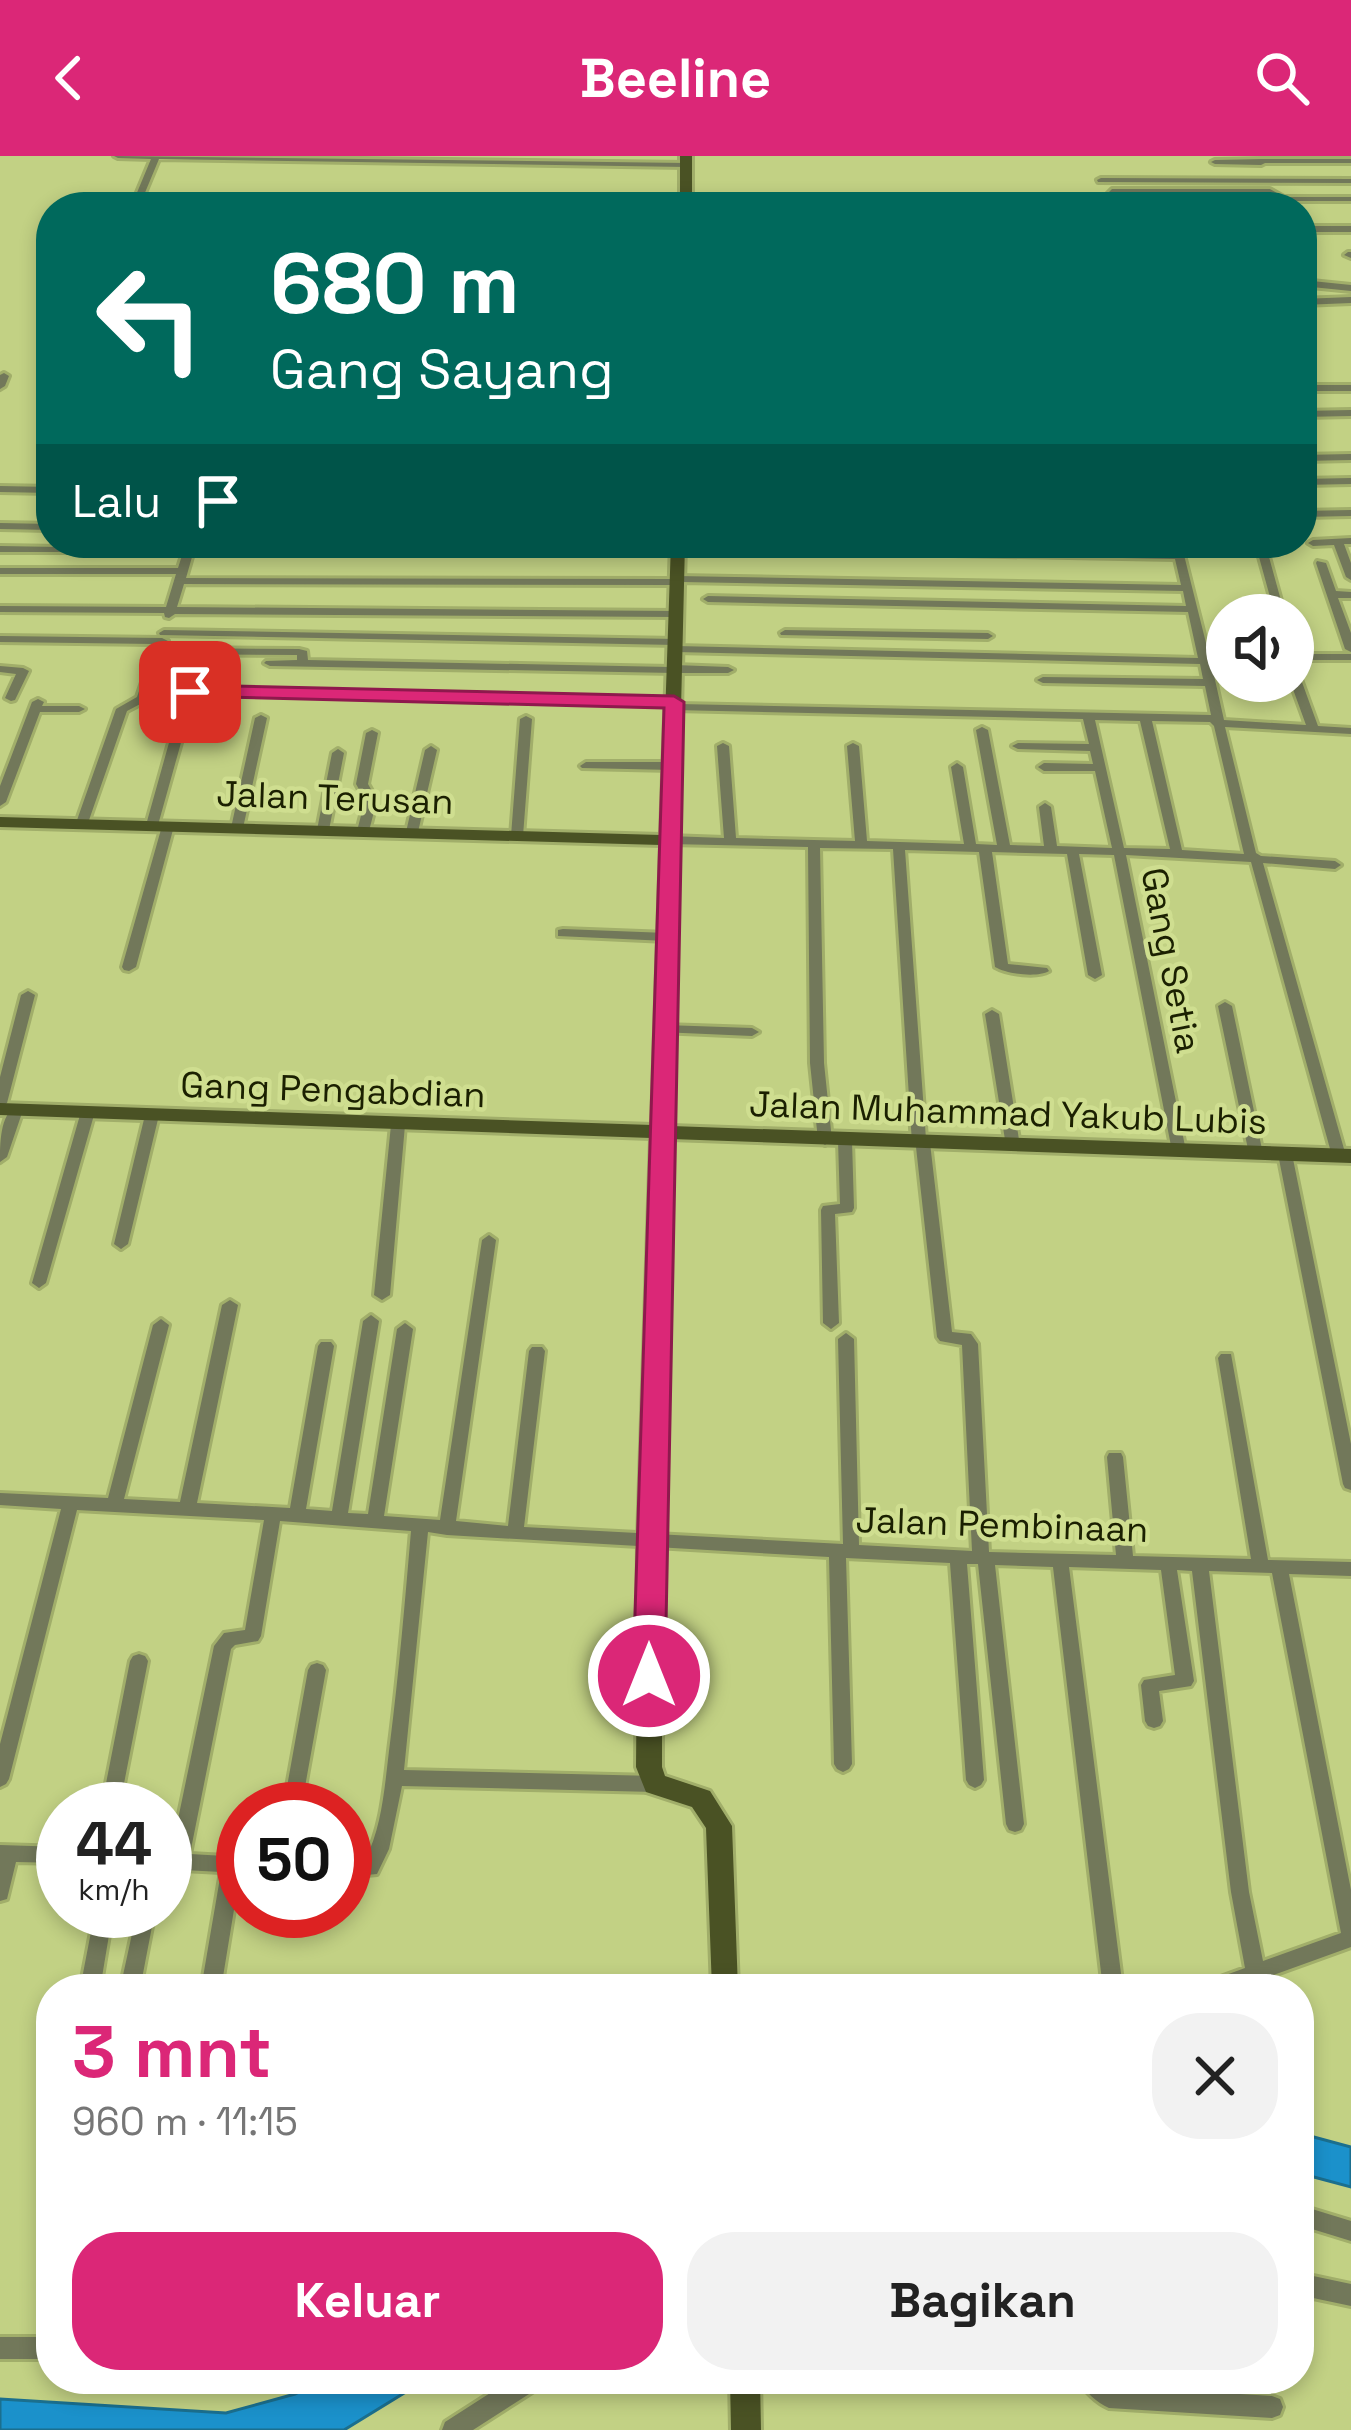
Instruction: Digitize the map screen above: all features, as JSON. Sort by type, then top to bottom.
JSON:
[{"type":"main road","points":[[685,192],[686,161]]},
{"type":"main road","points":[[678,558],[650,1540],[649,1766],[655,1784],[701,1799],[719,1826],[724,1974]]},
{"type":"main road","name":"Jalan Terusan","points":[[0,823],[669,840]]},
{"type":"main road","name":"Gang Pengabdian","points":[[5,1107],[87,1114],[664,1134]]},
{"type":"main road","name":"Jalan Muhammad Yakub Lubis","points":[[664,1134],[1345,1156]]},
{"type":"main road","points":[[745,2394],[746,2430]]},
{"type":"street","points":[[118,156],[686,161]]},
{"type":"street","points":[[141,192],[156,157]]},
{"type":"street","points":[[1260,160],[1274,192]]},
{"type":"street","points":[[1215,162],[1351,161]]},
{"type":"street","points":[[1101,180],[1268,186]]},
{"type":"street","points":[[1114,192],[1351,181]]},
{"type":"street","points":[[1317,199],[1351,199]]},
{"type":"street","points":[[1317,224],[1351,224]]},
{"type":"street","points":[[1317,285],[1351,288]]},
{"type":"street","points":[[1317,302],[1351,301]]},
{"type":"street","points":[[1317,388],[1351,388]]},
{"type":"street","points":[[1317,414],[1351,413]]},
{"type":"street","points":[[1317,458],[1351,458]]},
{"type":"street","points":[[1317,482],[1351,482]]},
{"type":"street","points":[[0,489],[36,490]]},
{"type":"street","points":[[1317,514],[1351,513]]},
{"type":"street","points":[[0,526],[36,527]]},
{"type":"street","points":[[1344,542],[1351,577]]},
{"type":"street","points":[[0,549],[36,550]]},
{"type":"street","points":[[82,823],[122,709],[142,699],[186,558]]},
{"type":"street","points":[[1180,558],[1206,667]]},
{"type":"street","points":[[1264,558],[1274,594]]},
{"type":"street","points":[[1314,656],[1351,653],[1321,563]]},
{"type":"street","points":[[0,571],[1187,588]]},
{"type":"street","points":[[1332,594],[1351,595]]},
{"type":"street","points":[[708,599],[1191,608]]},
{"type":"street","points":[[0,609],[676,614]]},
{"type":"street","points":[[785,633],[988,637]]},
{"type":"street","points":[[818,633],[818,652]]},
{"type":"street","points":[[0,639],[676,646],[1204,660]]},
{"type":"street","points":[[161,642],[299,652],[302,663]]},
{"type":"street","points":[[270,663],[728,670]]},
{"type":"street","points":[[0,669],[22,671],[11,698]]},
{"type":"street","points":[[1043,680],[1206,683]]},
{"type":"street","points":[[145,691],[1145,717],[1351,730]]},
{"type":"street","points":[[1214,702],[1253,856],[1345,1156]]},
{"type":"street","points":[[1304,702],[1314,730]]},
{"type":"street","points":[[0,802],[37,705],[79,710]]},
{"type":"street","points":[[129,967],[185,707]]},
{"type":"street","name":"Gang Setia","points":[[1088,716],[1179,1151]]},
{"type":"street","points":[[1145,717],[1177,853]]},
{"type":"street","points":[[237,827],[261,718]]},
{"type":"street","points":[[517,836],[526,718]]},
{"type":"street","points":[[982,730],[1004,848]]},
{"type":"street","points":[[363,831],[371,800],[362,784],[372,733]]},
{"type":"street","points":[[723,746],[730,842]]},
{"type":"street","points":[[854,746],[861,845]]},
{"type":"street","points":[[1018,746],[1096,748]]},
{"type":"street","points":[[412,832],[431,750]]},
{"type":"street","points":[[323,830],[338,752]]},
{"type":"street","points":[[586,766],[673,766]]},
{"type":"street","points":[[957,767],[1002,968],[1042,971]]},
{"type":"street","points":[[1043,767],[1101,768]]},
{"type":"street","points":[[1045,807],[1051,850]]},
{"type":"street","points":[[669,840],[1177,853],[1336,865]]},
{"type":"street","points":[[814,843],[818,1064],[847,1208],[828,1210],[831,1323]]},
{"type":"street","points":[[899,846],[921,1143],[945,1336],[966,1338],[970,1344],[983,1558],[1015,1824]]},
{"type":"street","points":[[1072,850],[1095,975]]},
{"type":"street","points":[[563,933],[667,938]]},
{"type":"street","points":[[0,1157],[28,995]]},
{"type":"street","points":[[1225,1006],[1256,1154]]},
{"type":"street","points":[[992,1014],[1013,1146]]},
{"type":"street","points":[[665,1030],[752,1031]]},
{"type":"street","points":[[39,1283],[87,1114]]},
{"type":"street","points":[[121,1244],[152,1114]]},
{"type":"street","points":[[382,1295],[395,1157],[392,1125]]},
{"type":"street","points":[[1285,1154],[1351,1484]]},
{"type":"street","points":[[447,1529],[489,1240]]},
{"type":"street","points":[[188,1510],[230,1305]]},
{"type":"street","points":[[340,1518],[371,1321]]},
{"type":"street","points":[[114,1508],[161,1325]]},
{"type":"street","points":[[375,1521],[405,1329]]},
{"type":"street","points":[[843,1764],[845,1340]]},
{"type":"street","points":[[297,1514],[326,1346]]},
{"type":"street","points":[[515,1533],[537,1352]]},
{"type":"street","points":[[1226,1358],[1351,1938],[1250,1974]]},
{"type":"street","points":[[1115,1457],[1125,1561]]},
{"type":"street","name":"Jalan Pembinaan","points":[[0,1499],[958,1557],[1351,1569]]},
{"type":"street","points":[[0,1779],[71,1503]]},
{"type":"street","points":[[191,1782],[223,1646],[230,1638],[252,1636],[273,1514]]},
{"type":"street","points":[[372,1865],[378,1861],[394,1778],[420,1526]]},
{"type":"street","points":[[958,1557],[975,1780]]},
{"type":"street","points":[[1060,1559],[1111,1974]]},
{"type":"street","points":[[1154,1721],[1150,1684],[1185,1681],[1168,1563]]},
{"type":"street","points":[[1200,1565],[1240,1892],[1255,1972]]},
{"type":"street","points":[[115,1782],[139,1661]]},
{"type":"street","points":[[297,1782],[317,1670]]},
{"type":"street","points":[[394,1778],[655,1784]]},
{"type":"street","points":[[0,1893],[4,1853],[36,1854]]},
{"type":"street","points":[[93,1974],[99,1938]]},
{"type":"street","points":[[133,1974],[140,1938]]},
{"type":"street","points":[[214,1974],[222,1938]]},
{"type":"street","points":[[1314,2220],[1351,2231]]},
{"type":"street","points":[[1314,2287],[1351,2295]]},
{"type":"street","points":[[0,2348],[36,2348]]},
{"type":"street","points":[[467,2426],[511,2394]]},
{"type":"street","points":[[1106,2394],[1273,2407]]},
{"type":"water","points":[[1314,2137],[1351,2147],[1351,2187],[1314,2177]]},
{"type":"water","points":[[295,2394],[403,2394],[344,2430],[0,2430],[0,2399],[226,2413]]},
{"type":"route","points":[[190,692],[674,702],[649,1676]]}]
